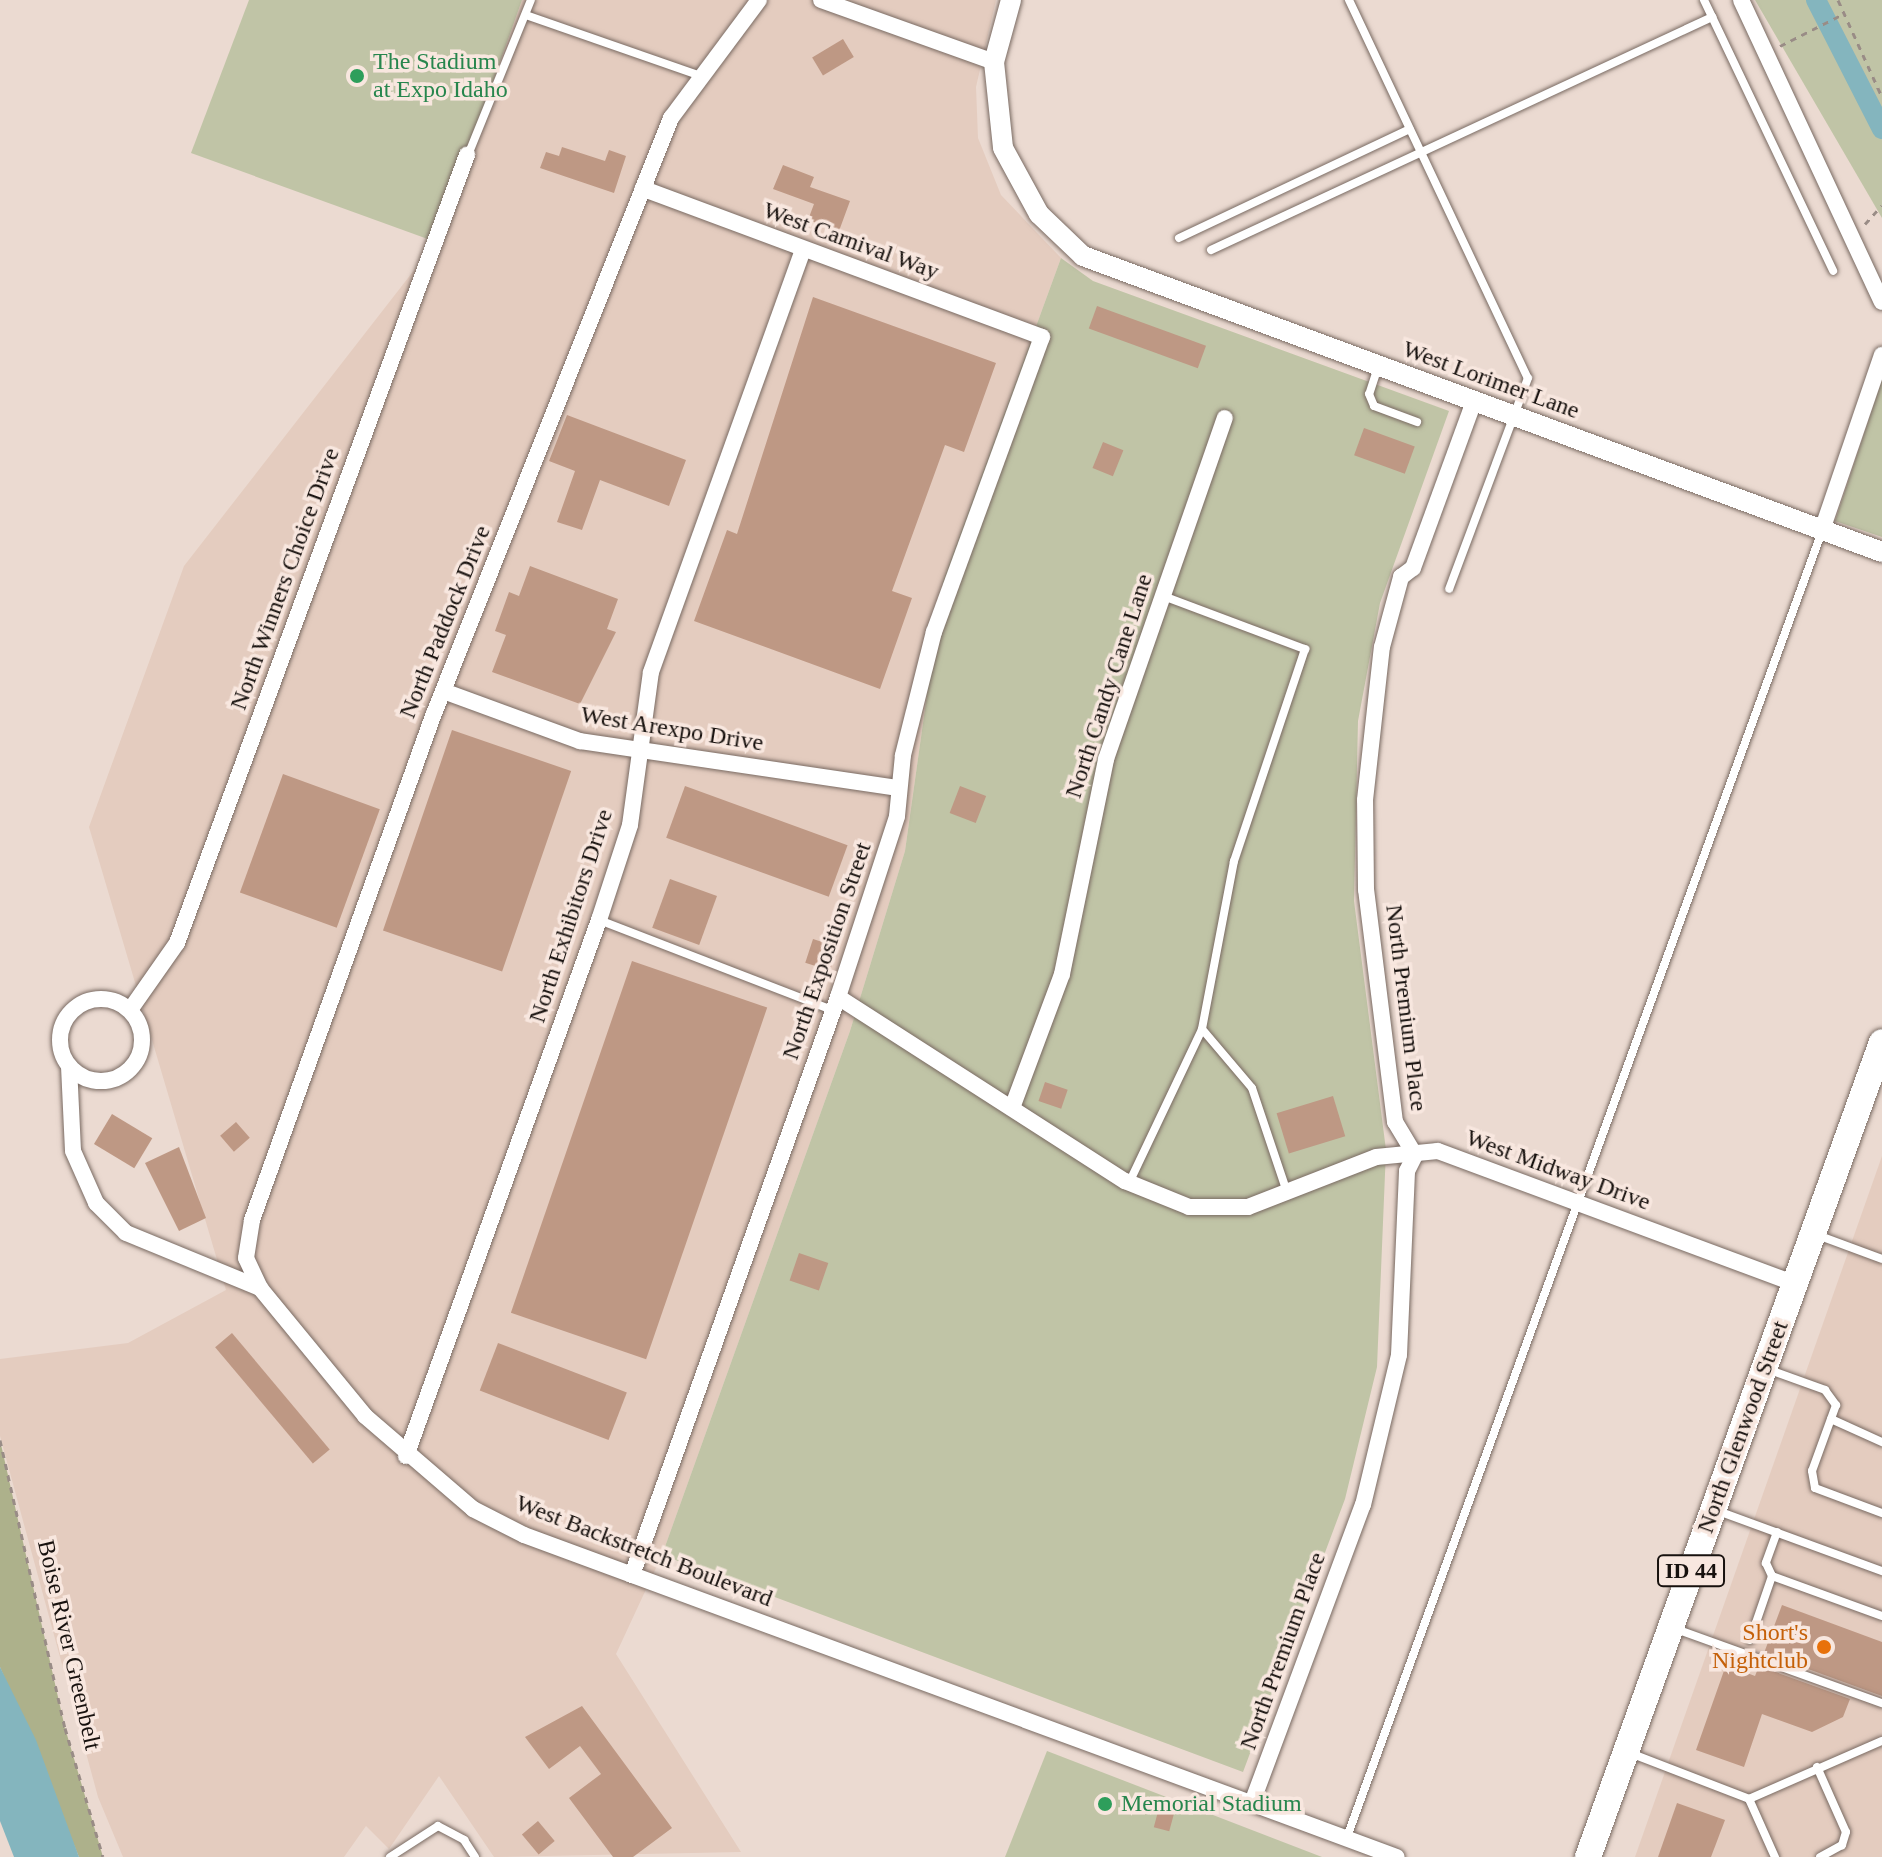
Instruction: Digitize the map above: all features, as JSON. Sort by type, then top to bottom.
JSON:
[{"type":"main road","name":"North Glenwood Street","points":[[1588,1857],[1882,1042]]},
{"type":"street","name":"North Paddock Drive","points":[[260,1288],[246,1258],[252,1220],[446,692],[671,118],[759,0]]},
{"type":"street","points":[[821,0],[994,62],[1011,0]]},
{"type":"street","points":[[1741,0],[1854,236],[1882,302]]},
{"type":"street","name":"West Lorimer Lane","points":[[994,62],[996,112],[1016,181],[1083,256],[1882,552]]},
{"type":"street","name":"North Winners Choice Drive","points":[[130,1010],[177,943],[467,155]]},
{"type":"street","name":"West Carnival Way","points":[[643,189],[1042,337]]},
{"type":"street","name":"North Exhibitors Drive","points":[[406,1456],[599,920],[630,825],[651,672],[803,249]]},
{"type":"street","name":"North Exposition Street","points":[[632,1575],[836,1004],[897,816],[898,788],[934,632],[1042,337]]},
{"type":"street","points":[[1822,530],[1882,355]]},
{"type":"street","name":"North Premium Place","points":[[1253,1800],[1363,1505],[1399,1355],[1407,1171],[1415,1155],[1395,1122],[1366,890],[1365,800],[1382,647],[1401,577],[1413,568],[1474,401]]},
{"type":"street","name":"North Candy Cane Lane","points":[[1012,1108],[1062,974],[1106,759],[1225,418]]},
{"type":"street","name":"West Arexpo Drive","points":[[446,692],[580,741],[898,788]]},
{"type":"street","points":[[105,999],[130,1010],[142,1047],[130,1070],[92,1081],[69,1066],[60,1041],[68,1015],[105,999]]},
{"type":"street","name":"West Midway Drive","points":[[836,1004],[1012,1108],[1129,1183],[1189,1207],[1248,1207],[1286,1189],[1376,1157],[1438,1151],[1795,1284]]},
{"type":"street","name":"West Backstretch Boulevard","points":[[69,1066],[73,1151],[96,1203],[126,1233],[260,1288],[406,1456],[473,1509],[632,1575],[1253,1800],[1397,1857]]},
{"type":"lane","points":[[467,155],[531,0]]},
{"type":"lane","points":[[1349,0],[1528,378],[1449,589]]},
{"type":"lane","points":[[1704,0],[1833,271]]},
{"type":"lane","points":[[526,15],[702,77]]},
{"type":"lane","points":[[1211,250],[1712,17]]},
{"type":"lane","points":[[1179,238],[1410,129]]},
{"type":"lane","points":[[1379,367],[1369,394],[1374,406],[1417,422]]},
{"type":"lane","points":[[1347,1837],[1822,530]]},
{"type":"lane","points":[[1129,1183],[1202,1029],[1234,861],[1305,649],[1162,596]]},
{"type":"lane","points":[[599,920],[836,1004]]},
{"type":"lane","points":[[1202,1029],[1252,1088],[1286,1189]]},
{"type":"lane","points":[[1813,1234],[1882,1259]]},
{"type":"lane","points":[[1764,1368],[1825,1390],[1836,1405],[1812,1471],[1815,1488],[1882,1513]]},
{"type":"lane","points":[[1831,1419],[1882,1442]]},
{"type":"lane","points":[[1714,1509],[1882,1571]]},
{"type":"lane","points":[[1750,1640],[1772,1576],[1766,1563],[1777,1532]]},
{"type":"lane","points":[[1772,1576],[1882,1616]]},
{"type":"lane","points":[[1671,1627],[1882,1703]]},
{"type":"lane","points":[[1749,1799],[1882,1741]]},
{"type":"lane","points":[[1626,1752],[1749,1799],[1775,1857]]},
{"type":"lane","points":[[1817,1767],[1846,1832],[1842,1845],[1820,1857]]},
{"type":"lane","points":[[390,1857],[402,1853],[438,1826],[464,1840],[475,1857]]},
{"type":"path","points":[[1838,0],[1882,97]]},
{"type":"path","points":[[1792,40],[1846,12]]},
{"type":"path","points":[[1854,236],[1882,205]]},
{"type":"path","name":"Boise River Greenbelt","points":[[0,1440],[65,1728],[103,1857]]},
{"type":"shaded area","points":[[522,0],[996,0],[976,87],[978,138],[1001,195],[1061,258],[943,581],[905,851],[850,1031],[662,1555],[616,1654],[741,1852],[494,1857],[439,1776],[389,1849],[366,1826],[344,1857],[123,1857],[98,1797],[0,1436],[0,1359],[128,1343],[226,1290],[89,827],[184,566],[436,242]]},
{"type":"shaded area","points":[[1882,1156],[1882,1857],[1635,1857]]},
{"type":"green space","name":"The Stadium at Expo Idaho","points":[[249,0],[522,0],[436,242],[191,153]]},
{"type":"green space","points":[[1755,0],[1882,0],[1882,218]]},
{"type":"green space","points":[[1061,258],[1093,281],[1449,411],[1380,603],[1358,721],[1354,901],[1386,1150],[1377,1367],[1345,1499],[1243,1772],[662,1555],[850,1031],[905,851],[943,581]]},
{"type":"green space","points":[[1882,380],[1882,537],[1835,521]]},
{"type":"green space","points":[[0,1440],[65,1728],[103,1857],[79,1857],[0,1667]]},
{"type":"green space","name":"Memorial Stadium","points":[[1047,1751],[1322,1857],[1005,1857]]},
{"type":"water","points":[[0,1667],[36,1740],[79,1857],[14,1857],[0,1821]]},
{"type":"building","points":[[843,39],[854,57],[823,76],[812,58]]},
{"type":"building","points":[[562,147],[605,161],[609,150],[626,156],[614,193],[540,168],[546,152],[559,156]]},
{"type":"building","points":[[783,165],[814,177],[810,187],[850,201],[839,231],[808,220],[814,204],[773,189]]},
{"type":"building","points":[[813,297],[996,363],[964,452],[945,445],[892,591],[912,598],[880,689],[694,621],[727,530],[737,534]]},
{"type":"building","points":[[1097,306],[1206,346],[1198,368],[1089,329]]},
{"type":"building","points":[[567,415],[686,460],[669,506],[600,480],[582,530],[557,522],[575,471],[549,461]]},
{"type":"building","points":[[1364,428],[1415,446],[1405,474],[1354,455]]},
{"type":"building","points":[[1103,442],[1123,450],[1113,476],[1093,468]]},
{"type":"building","points":[[530,566],[618,599],[607,629],[616,632],[580,704],[492,672],[506,635],[495,631],[509,592],[519,596]]},
{"type":"building","points":[[452,730],[571,771],[502,971],[383,930]]},
{"type":"building","points":[[283,774],[380,809],[337,928],[240,892]]},
{"type":"building","points":[[685,786],[848,845],[829,897],[666,838]]},
{"type":"building","points":[[960,786],[986,796],[976,823],[950,813]]},
{"type":"building","points":[[670,879],[717,896],[699,945],[652,928]]},
{"type":"building","points":[[813,939],[838,947],[830,971],[805,963]]},
{"type":"building","points":[[632,961],[767,1008],[646,1359],[511,1313]]},
{"type":"building","points":[[1045,1082],[1068,1090],[1061,1109],[1038,1101]]},
{"type":"building","points":[[1333,1096],[1345,1136],[1289,1153],[1277,1113]]},
{"type":"building","points":[[112,1114],[152,1138],[134,1168],[94,1144]]},
{"type":"building","points":[[236,1122],[250,1138],[234,1152],[220,1136]]},
{"type":"building","points":[[179,1147],[206,1218],[179,1231],[145,1163]]},
{"type":"building","points":[[799,1253],[828,1263],[819,1291],[790,1280]]},
{"type":"building","points":[[232,1333],[330,1449],[313,1464],[215,1347]]},
{"type":"building","points":[[498,1343],[627,1392],[609,1440],[480,1391]]},
{"type":"building","name":"Short's Nightclub","points":[[1782,1605],[1882,1642],[1882,1696],[1764,1653]]},
{"type":"building","points":[[1726,1665],[1755,1676],[1759,1666],[1850,1699],[1843,1717],[1812,1732],[1762,1714],[1744,1767],[1696,1750]]},
{"type":"building","points":[[582,1706],[672,1828],[633,1857],[613,1857],[569,1798],[601,1774],[580,1746],[549,1769],[525,1737]]},
{"type":"building","points":[[1677,1803],[1725,1820],[1711,1857],[1658,1857]]},
{"type":"building","points":[[1160,1804],[1175,1808],[1169,1831],[1154,1827]]},
{"type":"building","points":[[538,1821],[555,1841],[539,1854],[522,1834]]},
{"type":"waterway","points":[[1816,0],[1882,129]]},
{"type":"place","name":"The Stadium at Expo Idaho","points":[[357,76]]},
{"type":"place","name":"Short's Nightclub","points":[[1824,1647]]},
{"type":"place","name":"Memorial Stadium","points":[[1105,1804]]}]
